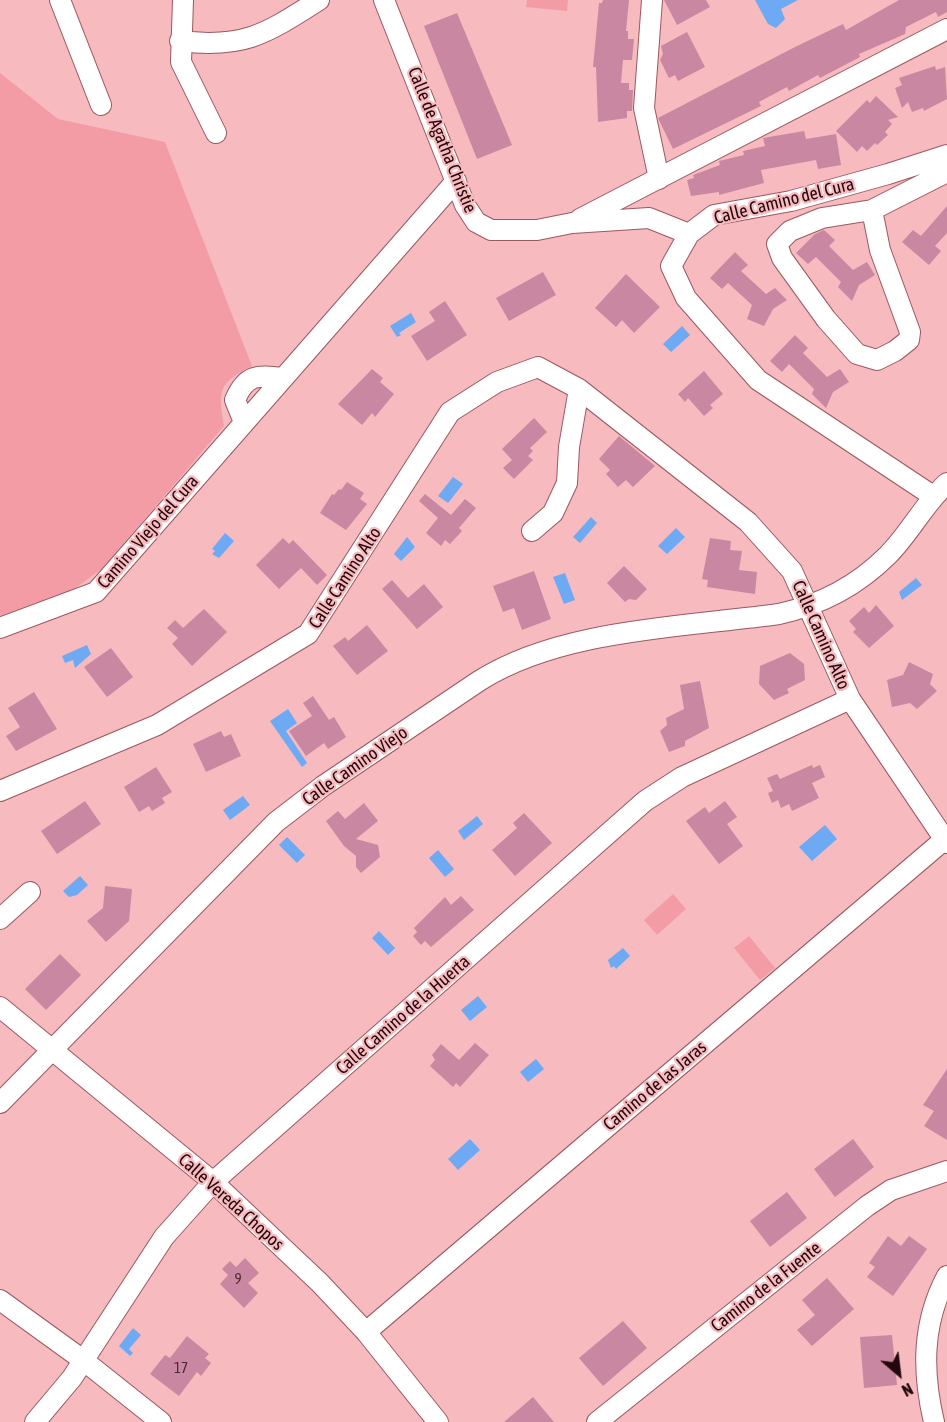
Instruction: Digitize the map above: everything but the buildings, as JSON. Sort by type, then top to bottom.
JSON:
[{"type":"street","points":[[60,0],[101,105]]},
{"type":"street","points":[[183,0],[181,62],[216,133]]},
{"type":"street","points":[[180,41],[233,43],[268,33],[319,0]]},
{"type":"street","name":"Calle de Agatha Christie","points":[[384,0],[465,205],[476,222],[492,230],[537,230],[572,223],[649,218],[689,234]]},
{"type":"street","points":[[652,0],[644,108],[658,179]]},
{"type":"street","name":"Calle de Agatha Christie","points":[[572,223],[947,29]]},
{"type":"street","name":"Calle Camino del Cura","points":[[940,489],[758,380],[686,298],[671,266],[689,234],[714,215],[791,201],[888,174],[947,154]]},
{"type":"street","points":[[872,210],[880,250],[910,332],[909,339],[895,351],[877,360],[857,354],[826,319],[782,258],[777,244],[790,231],[822,218],[872,210],[947,172]]},
{"type":"street","name":"Camino Viejo del Cura","points":[[0,628],[96,592],[456,181]]},
{"type":"street","name":"Calle Camino Alto","points":[[0,791],[157,725],[308,634],[450,412],[497,382],[538,367],[579,389],[748,522],[792,571],[850,699],[946,842]]},
{"type":"street","points":[[244,422],[235,400],[242,384],[259,375],[283,378]]},
{"type":"street","points":[[532,531],[553,513],[567,483],[569,447],[579,389]]},
{"type":"street","name":"Calle Camino Viejo","points":[[0,1103],[276,822],[323,786],[502,667],[564,644],[779,614],[809,607],[842,590],[889,554],[940,489]]},
{"type":"street","name":"Calle Camino de la Huerta","points":[[35,1422],[55,1401],[164,1237],[213,1182],[645,801],[682,777],[850,699]]},
{"type":"street","name":"Camino de las Jaras","points":[[366,1332],[946,842]]},
{"type":"street","points":[[0,919],[30,892]]},
{"type":"street","name":"Calle Vereda Chopos","points":[[0,1007],[213,1182],[320,1283],[366,1332],[438,1422]]},
{"type":"street","name":"Camino de la Fuente","points":[[597,1422],[867,1206],[891,1190],[947,1171]]},
{"type":"street","points":[[934,1422],[926,1380],[925,1344],[931,1312],[947,1276]]},
{"type":"street","points":[[0,1300],[83,1360],[160,1422]]},
{"type":"shaded area","points":[[527,0],[568,0],[567,11],[526,7]]},
{"type":"shaded area","points":[[0,73],[58,119],[165,142],[252,366],[232,377],[223,389],[221,404],[224,426],[103,568],[74,589],[0,618]]},
{"type":"shaded area","points":[[673,894],[686,909],[657,935],[644,920]]},
{"type":"shaded area","points":[[749,936],[775,968],[760,980],[734,948]]},
{"type":"water","points":[[755,0],[798,0],[781,9],[785,19],[776,28],[768,24]]},
{"type":"water","points":[[411,313],[416,322],[399,333],[401,335],[397,337],[390,326]]},
{"type":"water","points":[[682,326],[690,335],[671,352],[663,344]]},
{"type":"water","points":[[453,477],[463,484],[448,503],[438,496]]},
{"type":"water","points":[[591,517],[597,523],[580,543],[573,537]]},
{"type":"water","points":[[676,528],[685,537],[667,554],[658,546]]},
{"type":"water","points":[[225,533],[234,541],[219,558],[212,554],[215,551],[212,549]]},
{"type":"water","points":[[407,537],[415,547],[401,561],[394,554]]},
{"type":"water","points":[[565,573],[575,600],[564,604],[553,577]]},
{"type":"water","points":[[916,578],[922,585],[902,600],[899,592]]},
{"type":"water","points":[[87,645],[91,654],[75,668],[73,660],[65,663],[62,656]]},
{"type":"water","points":[[288,709],[297,723],[286,731],[307,763],[302,767],[270,721]]},
{"type":"water","points":[[243,796],[250,805],[230,820],[223,810]]},
{"type":"water","points":[[477,816],[483,824],[464,840],[458,831]]},
{"type":"water","points":[[825,825],[837,839],[812,861],[799,847]]},
{"type":"water","points":[[287,837],[305,855],[297,863],[279,845]]},
{"type":"water","points":[[438,850],[454,869],[445,877],[429,858]]},
{"type":"water","points":[[80,876],[88,885],[77,895],[69,897],[63,891]]},
{"type":"water","points":[[379,931],[395,948],[388,955],[372,938]]},
{"type":"water","points":[[623,948],[630,956],[616,969],[614,966],[611,968],[608,960]]},
{"type":"water","points":[[478,996],[487,1007],[470,1021],[461,1010]]},
{"type":"water","points":[[536,1059],[544,1069],[528,1082],[520,1072]]},
{"type":"water","points":[[470,1139],[480,1150],[458,1170],[448,1159]]},
{"type":"water","points":[[133,1328],[141,1335],[129,1349],[133,1353],[130,1356],[119,1346]]}]
